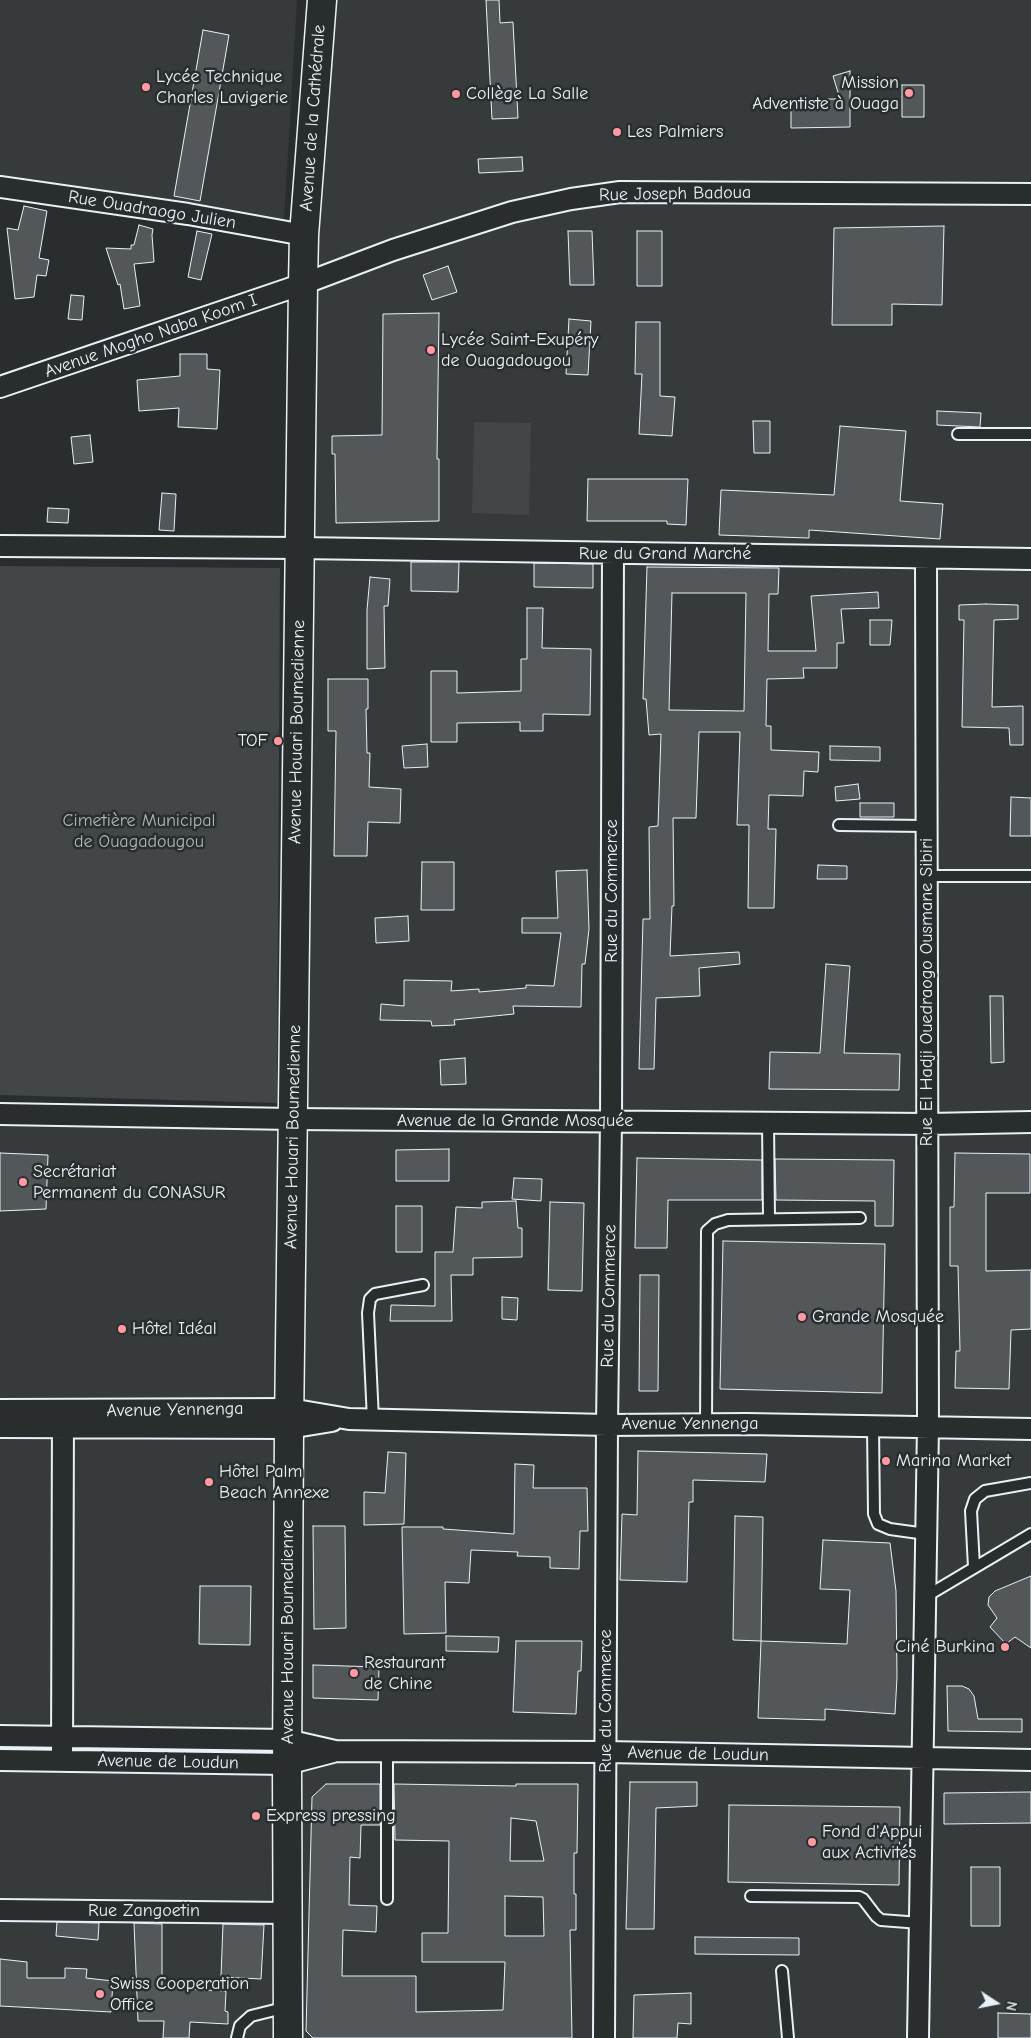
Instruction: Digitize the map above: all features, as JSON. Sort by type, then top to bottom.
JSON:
[{"type":"main road","name":"Avenue de la Cathédrale","points":[[304,236],[322,0]]},
{"type":"main road","name":"Avenue Houari Boumedienne","points":[[288,2038],[289,1418],[304,236]]},
{"type":"street","name":"Rue Ouadraogo Julien","points":[[0,188],[188,214],[304,236]]},
{"type":"street","name":"Rue Joseph Badoua","points":[[303,284],[393,250],[512,212],[571,199],[620,192],[1031,194]]},
{"type":"street","name":"Avenue Mogho Naba Koom I","points":[[0,387],[303,284]]},
{"type":"street","name":"Rue du Grand Marché","points":[[0,546],[300,548],[613,554],[783,554],[1031,559]]},
{"type":"street","name":"Rue du Commerce","points":[[604,2038],[613,554]]},
{"type":"street","name":"Rue El Hadji Ouedraogo Ousmane Sibiri","points":[[918,2038],[928,1426],[928,1124],[925,826],[926,558]]},
{"type":"street","name":"Avenue de la Grande Mosquée","points":[[0,1114],[293,1119],[928,1124],[1031,1122]]},
{"type":"street","name":"Avenue Yennenga","points":[[0,1410],[63,1419]]},
{"type":"street","name":"Avenue Yennenga","points":[[0,1428],[63,1419],[289,1418],[607,1425],[928,1426],[1031,1429]]},
{"type":"street","points":[[62,1761],[63,1419]]},
{"type":"street","name":"Avenue de Loudun","points":[[0,1736],[62,1737],[287,1752]]},
{"type":"street","name":"Avenue de Loudun","points":[[0,1760],[62,1761],[335,1751],[606,1752],[922,1759],[1031,1758]]},
{"type":"street","name":"Rue Zangoetin","points":[[0,1910],[288,1912]]},
{"type":"lane","points":[[958,434],[1031,434]]},
{"type":"lane","points":[[839,825],[925,826]]},
{"type":"lane","points":[[926,876],[1031,876]]},
{"type":"lane","points":[[768,1122],[769,1219]]},
{"type":"lane","points":[[706,1424],[707,1231],[715,1224],[728,1220],[860,1218]]},
{"type":"lane","points":[[372,1420],[368,1313],[370,1299],[375,1294],[423,1285]]},
{"type":"lane","points":[[873,1426],[874,1514],[878,1524],[890,1529],[926,1534]]},
{"type":"lane","points":[[974,1568],[971,1511],[975,1499],[985,1491],[1031,1483]]},
{"type":"lane","points":[[925,1597],[1031,1534]]},
{"type":"lane","points":[[386,1898],[387,1752]]},
{"type":"lane","points":[[752,1896],[859,1897],[863,1899],[881,1920],[920,1923]]},
{"type":"lane","points":[[782,1971],[788,2038]]},
{"type":"lane","points":[[237,2038],[240,2026],[251,2016],[288,2007]]},
{"type":"shaded area","name":"Lycée Technique Charles Lavigerie","points":[[0,0],[297,0],[284,219],[0,175]]},
{"type":"shaded area","points":[[322,0],[1031,0],[1031,2038],[0,2038],[0,1114],[293,1119]]},
{"type":"green space","points":[[474,422],[531,423],[529,515],[472,513]]},
{"type":"green space","name":"Cimetière Municipal de Ouagadougou","points":[[0,566],[280,568],[277,1103],[0,1095]]},
{"type":"building","points":[[486,0],[499,0],[500,23],[513,22],[518,118],[492,119]]},
{"type":"building","points":[[203,30],[229,35],[200,201],[174,196]]},
{"type":"building","points":[[850,71],[850,127],[791,128],[791,99],[840,99],[833,76]]},
{"type":"building","points":[[902,85],[924,85],[924,117],[902,117]]},
{"type":"building","points":[[522,157],[523,171],[479,173],[478,159]]},
{"type":"building","points":[[24,206],[47,211],[39,258],[49,260],[46,276],[37,275],[34,297],[15,299],[7,228],[18,230]]},
{"type":"building","points":[[139,225],[153,229],[154,262],[134,264],[140,306],[124,309],[120,284],[118,285],[106,248],[131,249],[131,245],[134,245]]},
{"type":"building","points":[[944,226],[942,305],[892,304],[892,325],[832,325],[834,228]]},
{"type":"building","points":[[197,231],[212,234],[201,280],[188,277]]},
{"type":"building","points":[[568,231],[592,231],[594,285],[570,285]]},
{"type":"building","points":[[637,231],[662,231],[662,286],[637,286]]},
{"type":"building","points":[[448,266],[457,292],[432,300],[423,275]]},
{"type":"building","points":[[71,295],[84,296],[82,320],[68,319]]},
{"type":"building","points":[[439,313],[437,459],[439,459],[439,521],[336,523],[335,454],[332,454],[332,436],[382,435],[383,314]]},
{"type":"building","points":[[569,319],[591,321],[588,375],[566,374]]},
{"type":"building","points":[[636,322],[660,322],[660,396],[675,397],[672,436],[639,434],[642,374],[635,374]]},
{"type":"building","points":[[180,354],[207,354],[207,369],[220,370],[217,429],[178,427],[179,408],[139,411],[137,380],[180,376]]},
{"type":"building","points":[[937,411],[981,413],[980,427],[937,425]]},
{"type":"building","points":[[753,421],[770,421],[770,453],[754,453]]},
{"type":"building","points":[[840,426],[906,431],[900,501],[943,504],[940,539],[809,530],[809,538],[719,535],[721,490],[834,495]]},
{"type":"building","points":[[90,435],[93,462],[74,464],[71,437]]},
{"type":"building","points":[[588,479],[688,479],[686,525],[667,524],[667,521],[587,521]]},
{"type":"building","points":[[162,493],[176,494],[174,531],[159,530]]},
{"type":"building","points":[[48,508],[69,509],[68,523],[47,522]]},
{"type":"building","points":[[411,562],[459,562],[458,592],[411,591]]},
{"type":"building","points":[[534,563],[593,564],[593,588],[534,587]]},
{"type":"building","points":[[647,567],[779,568],[778,594],[769,594],[768,651],[816,651],[811,596],[878,592],[879,608],[841,609],[844,643],[837,643],[837,668],[803,668],[804,678],[767,679],[766,726],[771,726],[771,750],[819,752],[818,772],[804,771],[803,796],[769,795],[768,829],[776,829],[774,908],[748,908],[749,825],[737,825],[740,732],[699,732],[696,818],[673,818],[674,906],[672,906],[670,956],[739,952],[740,964],[699,968],[700,996],[656,998],[654,1069],[639,1069],[643,919],[650,919],[649,827],[658,826],[661,734],[649,735],[646,699],[643,699]],"holes":[[[672,593],[746,593],[744,711],[669,710]]]},
{"type":"building","points":[[370,577],[390,579],[388,606],[384,606],[385,668],[367,669],[367,610]]},
{"type":"building","points":[[959,605],[1018,605],[1018,619],[994,620],[992,707],[1023,706],[1023,745],[1010,745],[1009,728],[962,727],[964,620],[959,620]]},
{"type":"building","points":[[527,608],[543,608],[542,648],[591,649],[590,715],[543,714],[543,731],[520,731],[520,722],[457,723],[457,742],[431,742],[431,671],[457,671],[457,693],[521,691],[521,659],[527,659]]},
{"type":"building","points":[[870,620],[892,620],[890,645],[870,645]]},
{"type":"building","points":[[328,679],[368,679],[368,709],[366,709],[367,753],[370,753],[369,787],[401,789],[400,823],[368,822],[367,856],[334,856],[336,731],[328,731]]},
{"type":"building","points":[[427,744],[428,767],[404,768],[402,746]]},
{"type":"building","points":[[830,746],[880,747],[880,761],[830,760]]},
{"type":"building","points":[[858,784],[860,799],[836,801],[835,787]]},
{"type":"building","points":[[1011,797],[1031,798],[1031,836],[1010,836]]},
{"type":"building","points":[[860,803],[894,803],[894,817],[860,817]]},
{"type":"building","points":[[422,862],[454,862],[454,910],[421,910]]},
{"type":"building","points":[[818,865],[847,866],[847,879],[817,879]]},
{"type":"building","points":[[587,870],[589,929],[585,964],[582,964],[581,1007],[513,1006],[514,1014],[454,1020],[455,1025],[432,1026],[431,1021],[380,1020],[381,1004],[404,1006],[404,980],[452,981],[451,991],[479,989],[479,992],[526,988],[526,985],[554,986],[561,933],[522,933],[522,918],[558,918],[556,871]]},
{"type":"building","points":[[408,916],[409,941],[376,943],[375,918]]},
{"type":"building","points":[[826,964],[850,966],[844,1053],[900,1054],[899,1090],[769,1089],[770,1052],[820,1053]]},
{"type":"building","points":[[990,996],[1003,996],[1004,1062],[991,1063]]},
{"type":"building","points":[[465,1058],[466,1084],[441,1085],[440,1060]]},
{"type":"building","points":[[449,1149],[449,1181],[396,1181],[396,1150]]},
{"type":"building","name":"Secrétariat Permanent du CONASUR","points":[[0,1153],[48,1155],[46,1209],[0,1211]]},
{"type":"building","points":[[955,1153],[1030,1154],[1030,1193],[986,1193],[986,1271],[1031,1270],[1031,1329],[1011,1330],[1009,1389],[955,1388],[956,1351],[960,1351],[958,1266],[950,1266],[950,1207],[954,1207]]},
{"type":"building","points":[[637,1158],[762,1160],[762,1200],[668,1200],[667,1248],[635,1248]]},
{"type":"building","points":[[775,1159],[894,1160],[893,1226],[875,1226],[875,1201],[776,1200]]},
{"type":"building","points":[[514,1178],[542,1179],[541,1201],[512,1199]]},
{"type":"building","points":[[516,1201],[518,1228],[522,1228],[522,1257],[473,1258],[473,1275],[451,1275],[452,1321],[390,1321],[391,1305],[435,1306],[435,1252],[453,1252],[456,1207],[482,1208],[482,1202]]},
{"type":"building","points":[[550,1202],[584,1203],[582,1291],[548,1290]]},
{"type":"building","points":[[396,1206],[422,1206],[422,1252],[396,1252]]},
{"type":"building","name":"Grande Mosquée","points":[[723,1241],[885,1244],[882,1393],[720,1389]]},
{"type":"building","points":[[640,1275],[659,1275],[658,1391],[639,1391]]},
{"type":"building","points":[[502,1297],[518,1298],[517,1320],[502,1319]]},
{"type":"building","points":[[638,1451],[767,1454],[765,1482],[693,1480],[693,1502],[689,1502],[687,1582],[620,1580],[622,1514],[637,1515]]},
{"type":"building","points":[[388,1452],[406,1453],[404,1524],[364,1525],[364,1492],[385,1493]]},
{"type":"building","points":[[515,1464],[534,1465],[533,1488],[587,1488],[588,1531],[580,1531],[579,1569],[550,1568],[550,1557],[517,1556],[518,1552],[471,1550],[469,1583],[445,1582],[446,1633],[404,1634],[402,1527],[443,1527],[443,1529],[514,1534]]},
{"type":"building","points":[[735,1516],[763,1517],[761,1641],[733,1640]]},
{"type":"building","points":[[313,1526],[345,1526],[346,1628],[314,1629]]},
{"type":"building","points":[[823,1540],[890,1543],[896,1591],[897,1677],[895,1714],[825,1709],[825,1720],[758,1718],[761,1641],[847,1644],[850,1590],[820,1589]]},
{"type":"building","points":[[1031,1576],[1031,1648],[1015,1637],[1006,1644],[990,1627],[997,1618],[988,1605],[989,1597],[995,1591]]},
{"type":"building","points":[[200,1586],[251,1586],[250,1645],[199,1644]]},
{"type":"building","points":[[446,1636],[499,1637],[498,1652],[446,1651]]},
{"type":"building","points":[[516,1641],[582,1641],[581,1671],[578,1671],[576,1714],[513,1712]]},
{"type":"building","points":[[313,1665],[379,1667],[378,1700],[313,1698]]},
{"type":"building","points":[[947,1686],[962,1686],[969,1689],[974,1696],[978,1719],[1022,1719],[1022,1732],[948,1731]]},
{"type":"building","points":[[630,1782],[697,1782],[697,1806],[656,1808],[654,1929],[626,1929]]},
{"type":"building","points":[[326,1784],[380,1784],[380,1825],[361,1825],[360,1858],[350,1857],[349,1905],[377,1906],[376,1932],[343,1930],[342,1976],[416,1976],[416,2012],[503,2010],[505,1962],[422,1962],[422,1933],[448,1933],[449,1841],[395,1840],[394,1784],[516,1786],[516,1784],[578,1784],[577,1853],[574,1853],[576,1930],[570,1930],[572,2038],[313,2038],[306,2031],[312,1797]],"holes":[[[511,1818],[536,1821],[544,1861],[510,1861]],[[505,1896],[543,1897],[544,1936],[505,1936]]]},
{"type":"building","points":[[1031,1792],[1031,1823],[944,1824],[944,1793]]},
{"type":"building","points":[[729,1805],[900,1807],[899,1885],[728,1882]]},
{"type":"building","points":[[971,1867],[1000,1867],[1000,1926],[971,1926]]},
{"type":"building","points":[[57,1922],[99,1923],[98,1940],[56,1936]]},
{"type":"building","points":[[134,1923],[162,1924],[162,1988],[226,1991],[225,2011],[228,2012],[228,2024],[190,2022],[189,2038],[163,2038],[164,2021],[138,2021]]},
{"type":"building","points":[[223,1924],[264,1925],[261,1979],[221,1977]]},
{"type":"building","points":[[695,1937],[799,1938],[799,1955],[695,1954]]},
{"type":"building","points":[[0,1959],[27,1962],[27,1978],[65,1978],[65,1968],[87,1969],[86,1978],[113,1981],[111,2012],[0,2006]]},
{"type":"building","points":[[691,1993],[691,2024],[678,2023],[677,2038],[633,2038],[634,1995]]},
{"type":"building","points":[[998,2013],[1031,2014],[1031,2038],[998,2038]]},
{"type":"place","name":"Lycée Technique Charles Lavigerie","points":[[146,87]]},
{"type":"place","name":"Mission Adventiste à Ouaga","points":[[909,93]]},
{"type":"place","name":"Collège La Salle","points":[[456,94]]},
{"type":"place","name":"Les Palmiers","points":[[617,132]]},
{"type":"place","name":"Lycée Saint-Exupéry de Ouagadougou","points":[[431,350]]},
{"type":"place","name":"TOF","points":[[278,741]]},
{"type":"place","name":"Secrétariat Permanent du CONASUR","points":[[23,1182]]},
{"type":"place","name":"Grande Mosquée","points":[[802,1317]]},
{"type":"place","name":"Hôtel Idéal","points":[[122,1329]]},
{"type":"place","name":"Marina Market","points":[[886,1461]]},
{"type":"place","name":"Hôtel Palm Beach Annexe","points":[[209,1482]]},
{"type":"place","name":"Ciné Burkina","points":[[1005,1647]]},
{"type":"place","name":"Restaurant de Chine","points":[[354,1673]]},
{"type":"place","name":"Express pressing","points":[[256,1816]]},
{"type":"place","name":"Fond d'Appui aux Activités","points":[[812,1842]]},
{"type":"place","name":"Swiss Cooperation Office","points":[[100,1994]]}]
